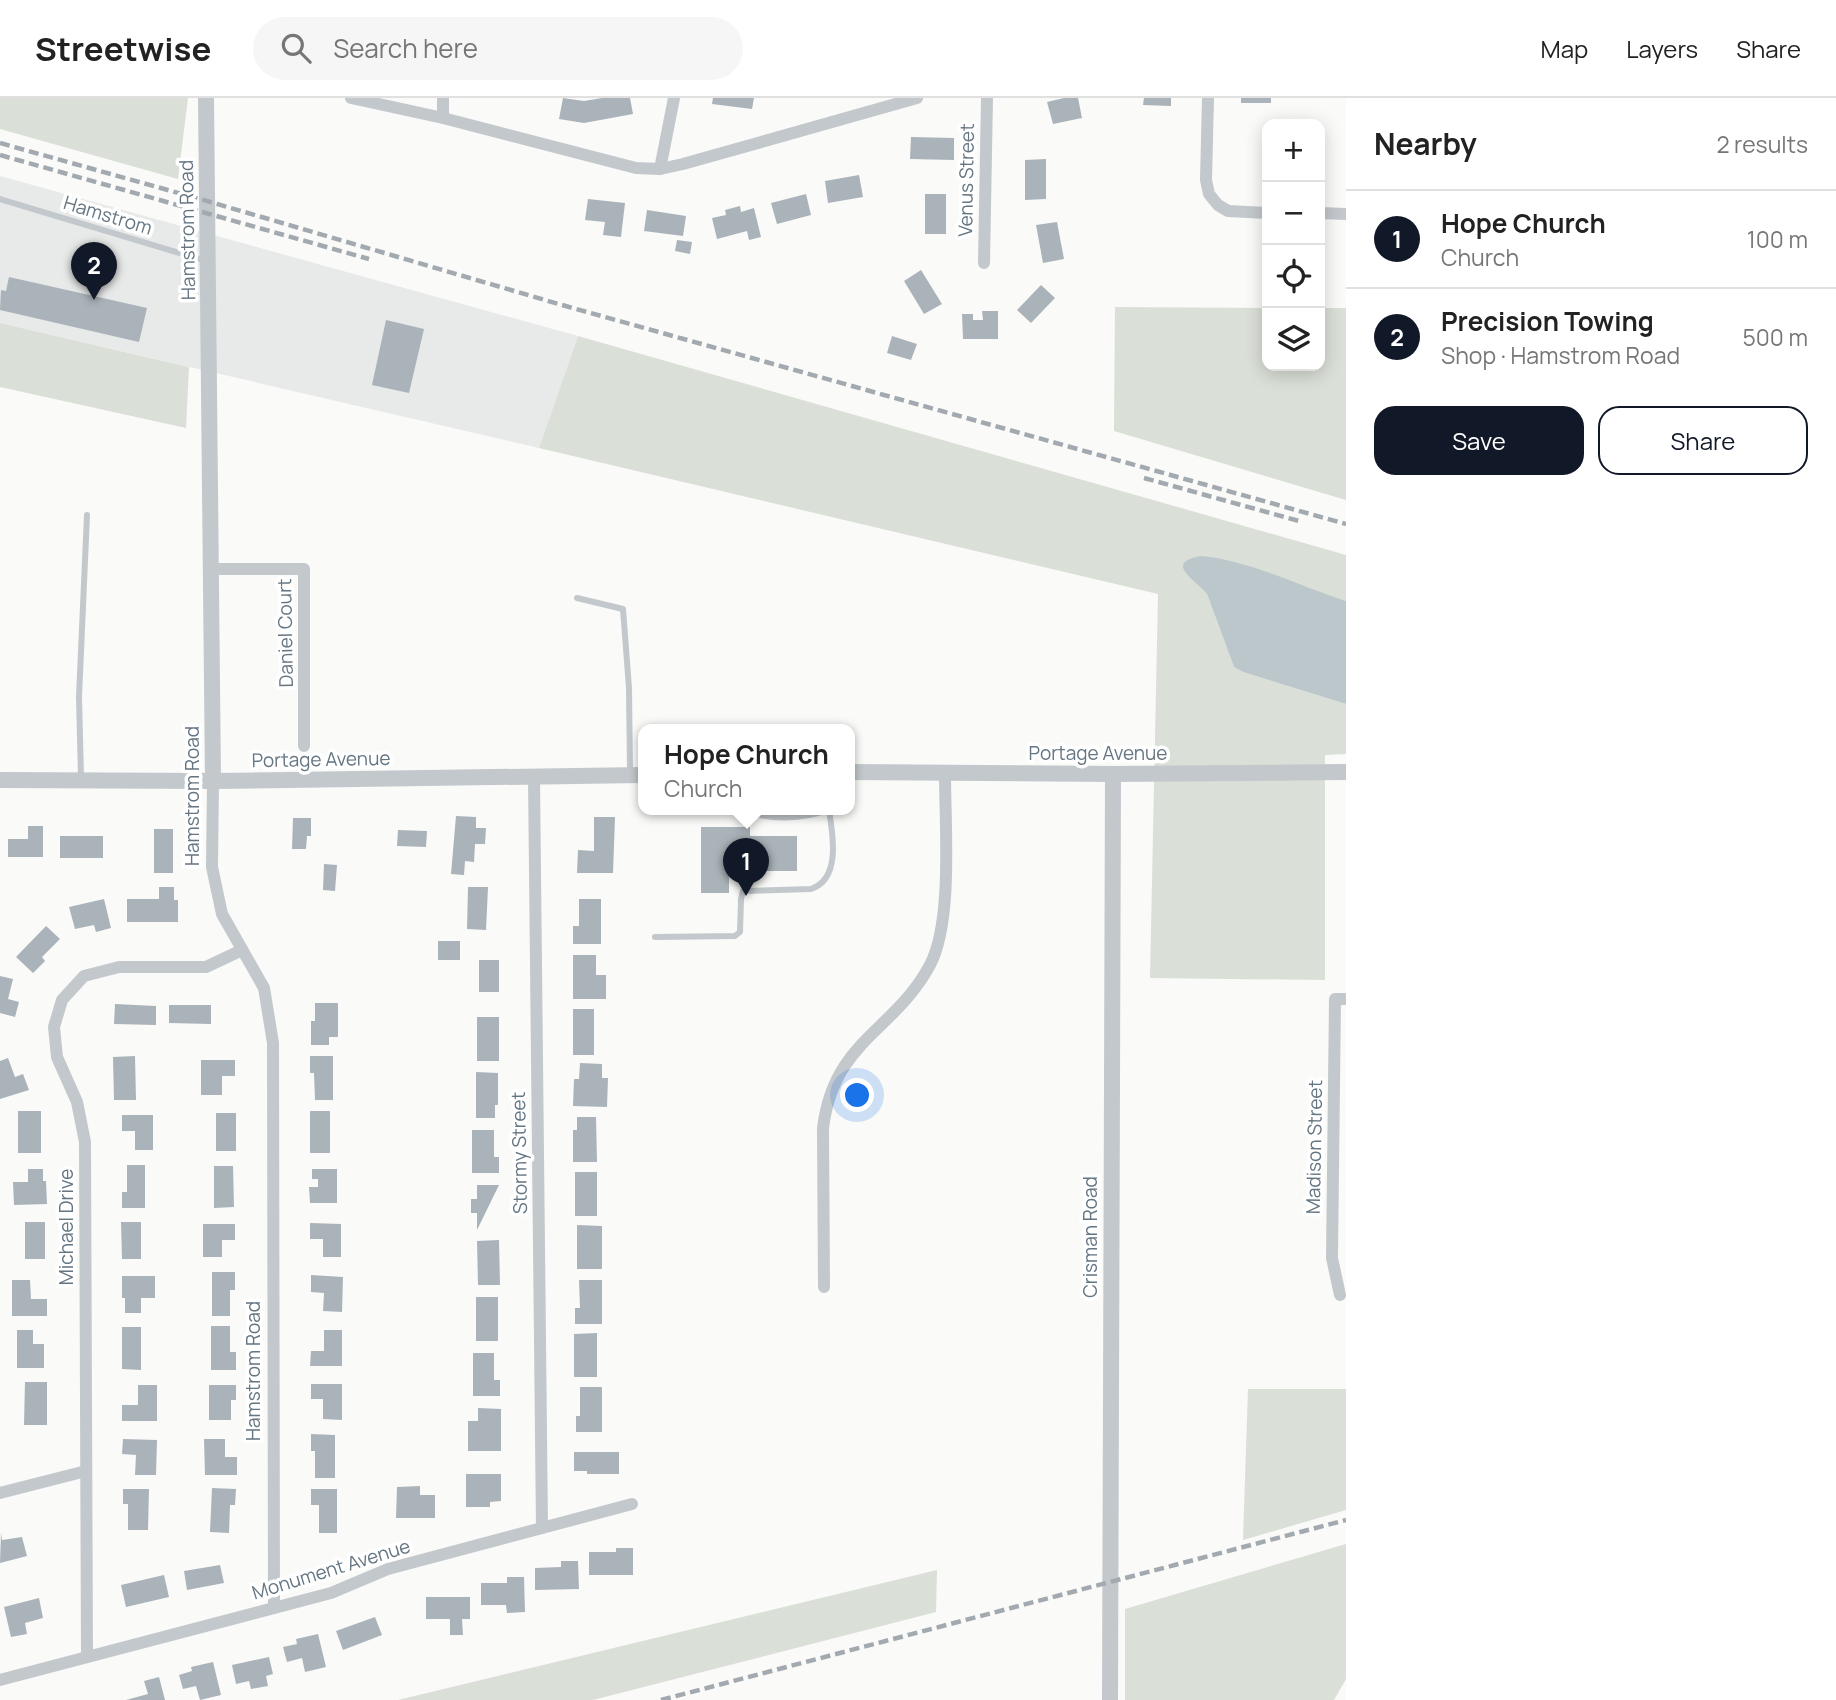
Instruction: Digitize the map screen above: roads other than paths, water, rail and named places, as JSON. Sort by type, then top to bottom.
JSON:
[{"type":"street","name":"Hamstrom Road","points":[[206,98],[212,867],[222,914],[264,988],[273,1043],[274,1608]]},
{"type":"street","points":[[351,98],[443,118],[636,168],[660,169],[917,98]]},
{"type":"street","points":[[443,98],[443,118]]},
{"type":"street","points":[[660,169],[674,98]]},
{"type":"street","name":"Venus Street","points":[[984,263],[987,98]]},
{"type":"street","points":[[1208,98],[1206,180],[1209,194],[1220,207],[1228,211],[1262,212]]},
{"type":"street","points":[[1325,213],[1346,214]]},
{"type":"street","name":"Daniel Court","points":[[211,569],[304,569],[304,746]]},
{"type":"street","name":"Portage Avenue","points":[[855,772],[1346,772]]},
{"type":"street","points":[[824,1287],[823,1128],[827,1104],[846,1061],[916,988],[936,950],[944,913],[945,774]]},
{"type":"street","name":"Crisman Road","points":[[1110,1700],[1112,774]]},
{"type":"street","name":"Portage Avenue","points":[[0,780],[213,781],[637,775]]},
{"type":"street","name":"Stormy Street","points":[[534,777],[542,1528]]},
{"type":"street","name":"Michael Drive","points":[[87,1657],[85,1142],[77,1102],[57,1056],[54,1027],[62,1000],[84,976],[119,967],[206,967],[242,950]]},
{"type":"street","name":"Madison Street","points":[[1340,1295],[1332,1258],[1341,999]]},
{"type":"street","points":[[0,1493],[86,1471]]},
{"type":"street","name":"Monument Avenue","points":[[0,1680],[274,1608],[331,1592],[388,1569],[632,1504]]},
{"type":"lane","name":"Hamstrom","points":[[0,199],[208,261]]},
{"type":"lane","points":[[81,780],[79,696],[87,515]]},
{"type":"lane","points":[[577,598],[623,609],[637,775]]},
{"type":"lane","points":[[755,815],[815,815]]},
{"type":"lane","points":[[655,937],[736,936],[740,933],[743,891],[811,889],[821,886],[829,874],[834,841],[829,815]]},
{"type":"railway","points":[[0,143],[562,305],[1346,524]]},
{"type":"railway","points":[[0,155],[369,259]]},
{"type":"railway","points":[[1144,478],[1299,521]]},
{"type":"railway","points":[[661,1700],[1346,1520]]},
{"type":"place","name":"Precision Towing","points":[[94,300]]},
{"type":"place","name":"Hope Church","points":[[746,896]]}]
